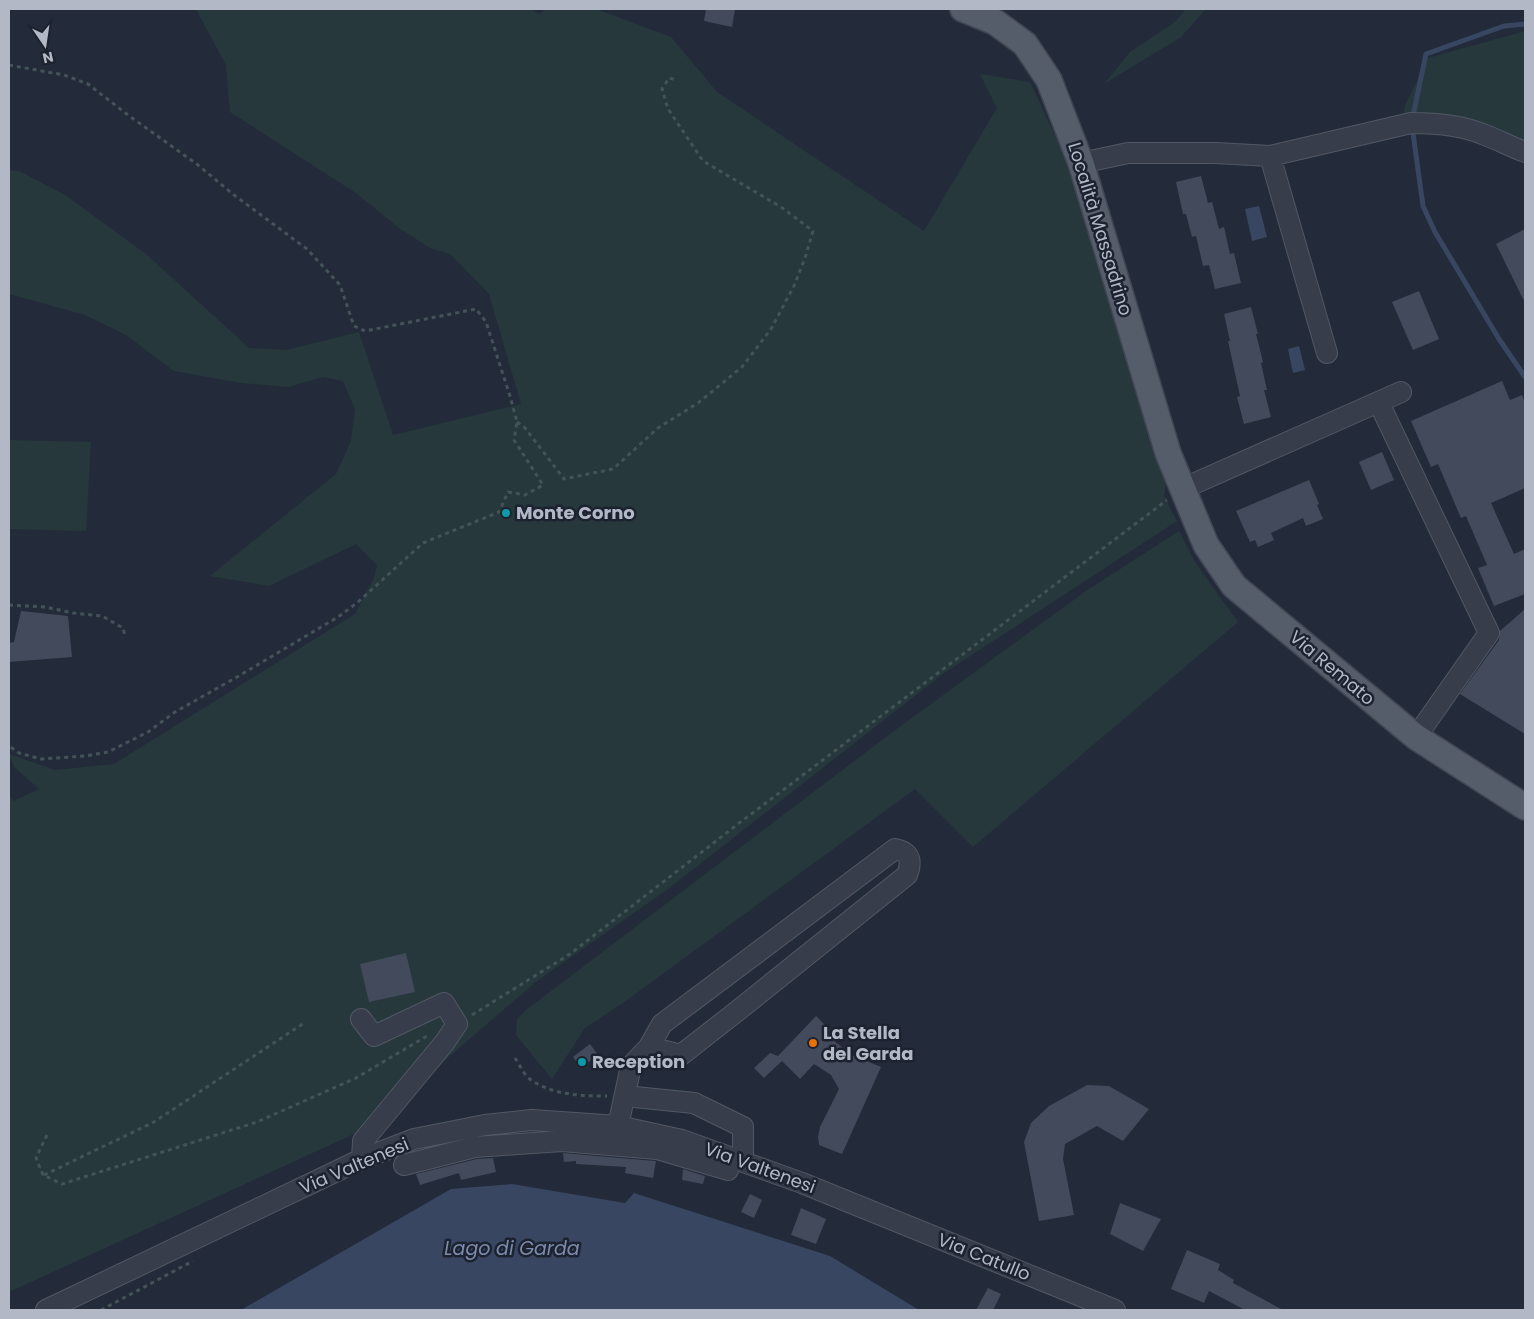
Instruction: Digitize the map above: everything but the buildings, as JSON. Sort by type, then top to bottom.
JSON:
[{"type":"main road","name":"Località Massadrino","points":[[963,9],[995,22],[1025,44],[1049,80],[1081,163],[1168,453],[1182,489]]},
{"type":"main road","name":"Via Remato","points":[[1182,489],[1206,545],[1234,586],[1416,737],[1525,807]]},
{"type":"street","points":[[1081,163],[1128,153],[1216,153],[1270,156],[1411,123],[1434,123],[1455,126],[1483,134],[1525,152]]},
{"type":"street","points":[[1270,156],[1327,352]]},
{"type":"street","points":[[1182,489],[1401,392]]},
{"type":"street","points":[[1378,403],[1489,633],[1416,737]]},
{"type":"street","points":[[618,1126],[631,1066],[649,1046],[662,1024],[895,849],[902,850],[909,856],[911,864],[907,875],[681,1055],[649,1046]]},
{"type":"street","points":[[360,1019],[374,1036],[444,1003],[457,1024],[445,1042],[363,1141],[362,1159]]},
{"type":"street","points":[[625,1096],[694,1103],[743,1126],[743,1162]]},
{"type":"street","name":"Via Valtenesi","points":[[46,1310],[362,1159],[414,1139],[485,1125],[532,1120],[618,1126],[682,1140],[743,1162],[772,1178],[854,1204]]},
{"type":"street","points":[[404,1165],[475,1146],[562,1141],[657,1149],[772,1178],[830,1206]]},
{"type":"street","name":"Via Catullo","points":[[854,1204],[1115,1310]]},
{"type":"path","points":[[9,65],[64,75],[88,84],[198,165],[234,195],[308,249],[340,285],[354,326],[365,331],[476,309],[486,322],[510,396],[516,422],[514,440],[543,485],[525,496],[508,492],[499,512],[423,543],[358,602],[331,622],[175,712],[148,732],[108,752],[85,756],[41,759],[19,753],[9,746]]},
{"type":"path","points":[[516,422],[525,428],[564,479],[612,469],[658,428],[698,402],[742,367],[771,329],[794,286],[813,232],[781,207],[703,161],[668,109],[662,89],[669,78],[676,80]]},
{"type":"path","points":[[457,1024],[570,954],[738,824],[1182,489]]},
{"type":"path","points":[[9,605],[45,607],[73,613],[102,616],[122,628],[125,636]]},
{"type":"path","points":[[44,1175],[154,1122],[304,1023]]},
{"type":"path","points":[[47,1135],[36,1158],[44,1175],[62,1184],[257,1122],[356,1078],[433,1032],[445,1042]]},
{"type":"path","points":[[515,1058],[529,1079],[548,1088],[568,1094],[625,1096]]},
{"type":"shaded area","points":[[196,9],[530,9],[540,14],[545,9],[596,9],[671,37],[717,92],[924,231],[997,108],[980,74],[1030,82],[1060,146],[1074,162],[1166,482],[1164,496],[1177,521],[944,673],[668,889],[537,981],[365,1129],[9,1292],[9,795],[13,801],[39,789],[14,767],[9,754],[55,770],[114,764],[355,614],[374,578],[377,565],[356,544],[269,586],[210,576],[336,474],[351,441],[355,409],[343,381],[323,377],[288,387],[241,383],[174,371],[126,335],[85,315],[9,294],[9,170],[19,171],[65,195],[146,254],[249,348],[286,350],[359,332],[393,435],[521,404],[489,294],[450,254],[430,248],[399,228],[356,193],[230,112],[226,65]]},
{"type":"shaded area","points":[[1186,9],[1206,9],[1181,37],[1104,84],[1130,52],[1175,22]]},
{"type":"shaded area","points":[[1525,31],[1525,149],[1404,115],[1405,106],[1428,58]]},
{"type":"shaded area","points":[[9,440],[91,442],[86,531],[9,529]]},
{"type":"shaded area","points":[[1179,531],[1195,562],[1238,622],[973,847],[915,789],[627,1000],[585,1028],[552,1079],[516,1035],[517,1019],[526,1010],[894,731],[1086,591]]},
{"type":"water","points":[[1259,206],[1267,237],[1252,241],[1245,209]]},
{"type":"water","points":[[1299,346],[1305,370],[1293,373],[1288,349]]},
{"type":"water","name":"Lago di Garda","points":[[512,1184],[625,1203],[634,1193],[830,1256],[919,1310],[241,1310],[451,1189]]},
{"type":"waterway","points":[[1414,111],[1426,54],[1504,26],[1525,24]]},
{"type":"waterway","points":[[1413,133],[1423,206],[1435,232],[1499,339],[1525,377]]},
{"type":"place","name":"Monte Corno","points":[[506,513]]},
{"type":"place","name":"La Stella del Garda","points":[[813,1043]]},
{"type":"place","name":"Reception","points":[[582,1062]]}]
